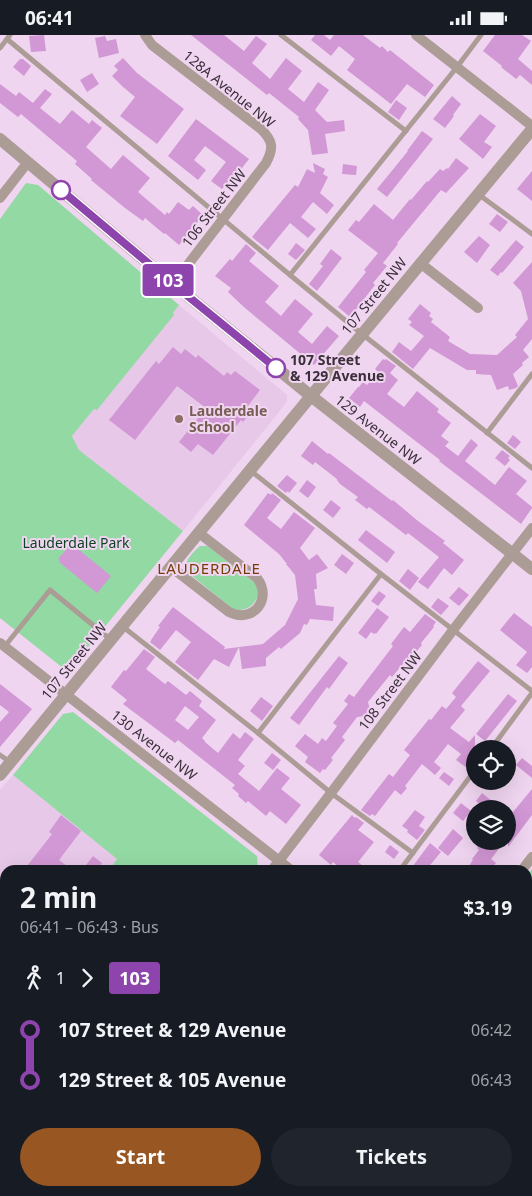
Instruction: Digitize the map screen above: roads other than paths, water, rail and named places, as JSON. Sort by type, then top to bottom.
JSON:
[{"type":"street","name":"128A Avenue NW","points":[[145,35],[152,45],[261,129],[271,145]]},
{"type":"street","points":[[416,35],[532,128]]},
{"type":"street","name":"107 Street NW","points":[[0,775],[5,759],[66,694],[532,128]]},
{"type":"street","name":"129 Avenue NW","points":[[0,139],[173,284],[311,396],[532,569]]},
{"type":"street","name":"106 Street NW","points":[[173,284],[266,163],[270,156],[271,145]]},
{"type":"street","points":[[0,198],[28,162]]},
{"type":"street","name":"107 Street NW","points":[[420,263],[478,308]]},
{"type":"street","name":"108 Street NW","points":[[275,865],[532,529]]},
{"type":"street","points":[[171,567],[234,615],[249,614],[258,608],[264,593],[261,582],[199,533]]},
{"type":"street","name":"130 Avenue NW","points":[[2,644],[284,865]]},
{"type":"lane","points":[[281,35],[406,131]]},
{"type":"lane","points":[[290,275],[457,67],[480,35]]},
{"type":"lane","points":[[0,48],[8,37],[222,220],[362,334],[532,468]]},
{"type":"lane","points":[[478,193],[532,234]]},
{"type":"lane","points":[[487,433],[532,374]]},
{"type":"lane","points":[[250,471],[532,692],[497,740]]},
{"type":"lane","points":[[258,733],[381,574]]},
{"type":"lane","points":[[2,644],[50,590],[111,640]]},
{"type":"lane","points":[[122,626],[331,793],[413,853]]},
{"type":"lane","points":[[404,865],[466,782]]},
{"type":"place","name":"107 Street & 129 Avenue","points":[[276,368]]},
{"type":"place","name":"Lauderdale School","points":[[179,419]]},
{"type":"district","name":"LAUDERDALE","points":[[209,569]]},
{"type":"park label","name":"Lauderdale Park","points":[[76,543]]}]
